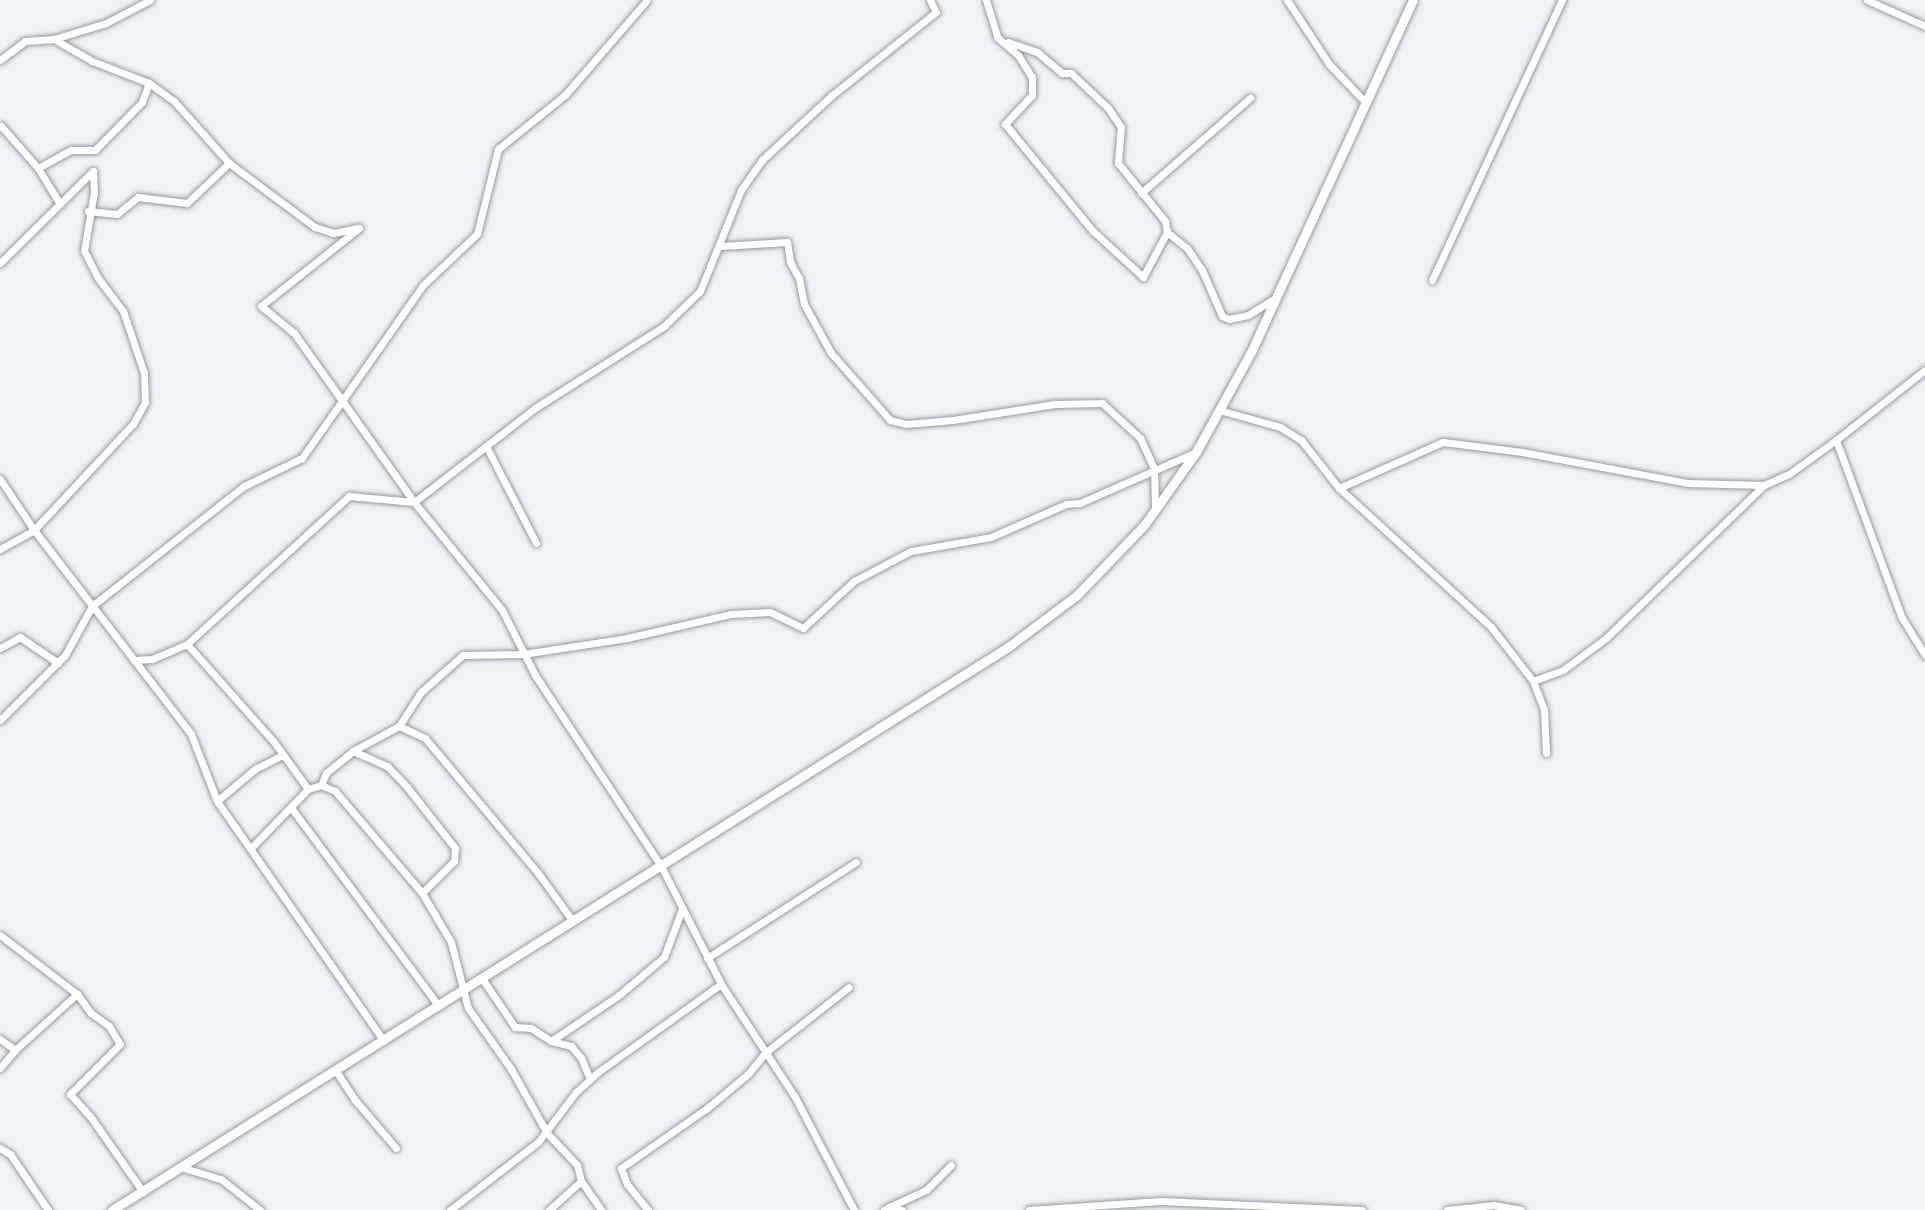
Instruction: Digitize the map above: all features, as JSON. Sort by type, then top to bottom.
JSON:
[{"type":"street","points":[[0,60],[25,41],[54,39],[106,23],[150,0]]},
{"type":"street","points":[[0,720],[58,663],[92,606],[244,486],[302,458],[423,285],[477,234],[498,149],[565,95],[647,0]]},
{"type":"street","points":[[134,660],[152,659],[187,644],[349,496],[414,502],[577,379],[664,326],[700,291],[722,246],[741,190],[763,159],[831,96],[936,12],[930,0]]},
{"type":"street","points":[[986,0],[997,37],[1018,55],[1032,77],[1032,95],[1005,124],[1093,231],[1143,277],[1167,232],[1165,221],[1118,163],[1121,127],[1108,108],[1071,73],[1062,73],[1037,52],[997,37]]},
{"type":"street","points":[[1287,0],[1329,64],[1366,103]]},
{"type":"street","points":[[120,1208],[1046,621],[1113,560],[1155,510],[1196,452],[1219,410],[1277,297],[1413,0]]},
{"type":"street","points":[[1432,280],[1562,0]]},
{"type":"street","points":[[1867,0],[1925,26]]},
{"type":"street","points":[[54,39],[92,61],[149,83],[174,101],[229,163],[315,227],[333,233],[359,228],[261,306],[294,333],[414,502],[502,610],[523,654],[661,866],[721,984],[795,1096],[854,1210]]},
{"type":"street","points":[[38,168],[71,150],[95,150],[142,102],[149,83]]},
{"type":"street","points":[[1141,193],[1250,98]]},
{"type":"street","points":[[0,127],[38,168],[60,204]]},
{"type":"street","points":[[88,211],[117,214],[138,197],[187,203],[229,163]]},
{"type":"street","points":[[0,263],[93,171],[94,192],[88,211],[84,251],[98,278],[123,311],[144,373],[146,402],[133,424],[34,530],[0,549]]},
{"type":"street","points":[[1167,232],[1187,248],[1203,270],[1222,316],[1229,319],[1248,315],[1277,297]]},
{"type":"street","points":[[722,246],[787,242],[790,262],[799,278],[804,304],[831,353],[890,420],[906,424],[953,420],[1055,404],[1102,403],[1140,438],[1154,468],[1155,510]]},
{"type":"street","points":[[1533,681],[1563,670],[1606,638],[1764,485],[1789,474],[1925,370]]},
{"type":"street","points":[[1219,410],[1280,427],[1301,440],[1339,488],[1491,627],[1533,681],[1544,709],[1546,753]]},
{"type":"street","points":[[1836,440],[1902,618],[1925,655]]},
{"type":"street","points":[[1339,488],[1443,442],[1522,452],[1688,483],[1764,485]]},
{"type":"street","points":[[486,446],[536,543]]},
{"type":"street","points":[[251,848],[292,809],[308,789],[321,785],[326,774],[353,751],[399,726],[421,692],[463,655],[523,654],[627,638],[731,614],[770,612],[802,628],[854,581],[911,550],[992,537],[1066,504],[1080,503],[1154,468],[1196,452]]},
{"type":"street","points":[[0,478],[34,530],[191,734],[217,801],[384,1041]]},
{"type":"street","points":[[0,648],[20,637],[58,663]]},
{"type":"street","points":[[187,644],[283,755],[308,789]]},
{"type":"street","points":[[399,726],[425,738],[447,761],[572,920]]},
{"type":"street","points":[[353,751],[387,766],[455,848],[454,861],[422,893]]},
{"type":"street","points":[[217,801],[255,769],[283,755]]},
{"type":"street","points":[[321,785],[345,801],[422,893],[451,942],[466,990],[468,1008],[511,1069],[548,1132],[577,1165],[581,1181],[601,1210]]},
{"type":"street","points":[[292,809],[440,1006]]},
{"type":"street","points":[[707,958],[856,862]]},
{"type":"street","points":[[552,1041],[586,1019],[664,957],[682,909]]},
{"type":"street","points":[[0,935],[77,993],[91,1013],[109,1026],[120,1044],[70,1094],[90,1116],[143,1192]]},
{"type":"street","points":[[483,980],[515,1027],[531,1028],[552,1041],[571,1046],[581,1058],[590,1079]]},
{"type":"street","points":[[450,1210],[548,1132],[590,1079],[721,984]]},
{"type":"street","points":[[648,1210],[627,1184],[621,1168],[706,1108],[748,1074],[766,1052],[849,987]]},
{"type":"street","points":[[0,1068],[15,1050],[77,993]]},
{"type":"street","points":[[0,1039],[15,1050]]},
{"type":"street","points":[[336,1071],[355,1100],[396,1148]]},
{"type":"street","points":[[0,1148],[10,1154],[48,1210]]},
{"type":"street","points":[[886,1208],[926,1190],[951,1165]]},
{"type":"street","points":[[184,1168],[221,1179],[260,1210]]},
{"type":"street","points":[[549,1210],[581,1181]]},
{"type":"street","points":[[1029,1210],[1161,1201],[1362,1210]]},
{"type":"street","points":[[1447,1210],[1494,1205],[1521,1210]]},
{"type":"street","points":[[886,1208],[902,1210]]}]
